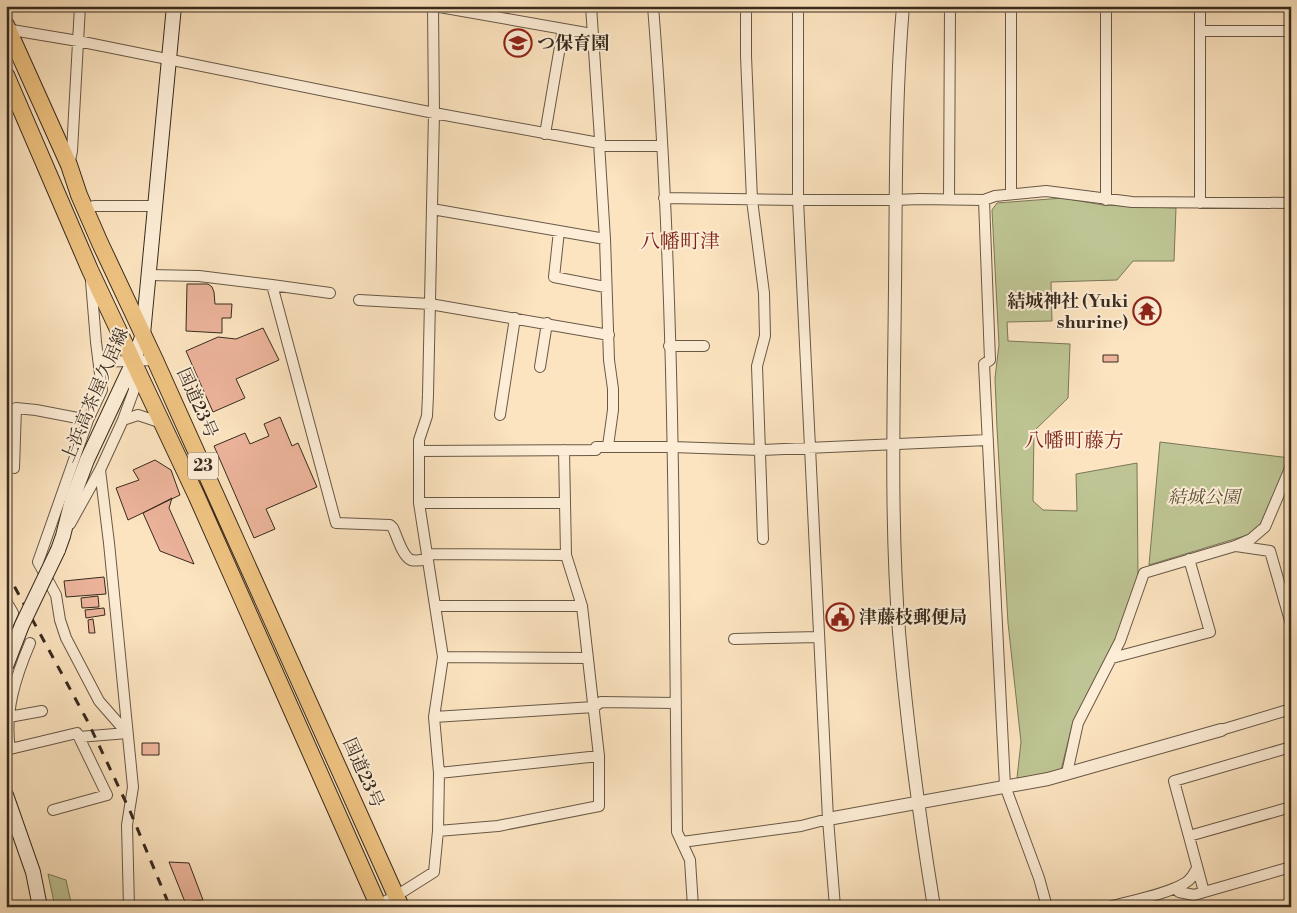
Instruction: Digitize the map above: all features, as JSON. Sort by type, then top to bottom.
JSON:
[{"type":"highway","name":"国道23号","points":[[7,28],[69,165],[84,208],[155,360],[399,901]]},
{"type":"highway","name":"23","points":[[6,75],[90,270],[197,497],[379,906]]},
{"type":"main road","name":"上浜高茶屋久居線","points":[[6,666],[22,625],[58,550],[72,500],[87,460],[134,360],[143,334],[174,6]]},
{"type":"main road","points":[[6,795],[33,872],[40,907]]},
{"type":"street","points":[[69,165],[72,151],[80,6]]},
{"type":"street","points":[[379,906],[399,901],[434,872],[438,831],[439,773],[434,717],[443,657],[420,503],[419,451],[419,440],[427,416],[434,113],[433,6],[592,34]]},
{"type":"street","points":[[591,6],[600,139],[609,360],[613,389],[613,410],[608,446]]},
{"type":"street","points":[[653,6],[662,146],[672,447],[677,832],[690,860],[693,907]]},
{"type":"street","points":[[746,6],[747,96],[752,200],[764,293],[765,336],[756,366],[763,539]]},
{"type":"street","points":[[798,6],[798,200],[828,819],[835,907]]},
{"type":"street","points":[[903,6],[897,94],[893,445],[899,632],[917,802],[934,907]]},
{"type":"street","points":[[950,6],[950,199]]},
{"type":"street","points":[[1011,6],[1011,194]]},
{"type":"street","points":[[1106,6],[1106,200]]},
{"type":"street","points":[[1200,6],[1200,203]]},
{"type":"street","points":[[7,28],[169,58],[599,145],[662,146]]},
{"type":"street","points":[[545,134],[563,29]]},
{"type":"street","points":[[1200,31],[1291,31]]},
{"type":"street","points":[[664,198],[984,200],[995,196],[1046,191],[1132,202],[1291,203]]},
{"type":"street","points":[[984,200],[990,360],[984,364],[1005,786],[1039,878],[1047,907]]},
{"type":"street","points":[[84,208],[95,206],[156,206]]},
{"type":"street","points":[[432,209],[605,240]]},
{"type":"street","points":[[558,231],[554,277],[606,287]]},
{"type":"street","points":[[90,270],[102,390],[88,420],[38,562],[56,595],[60,620],[76,658],[99,701],[127,734]]},
{"type":"street","points":[[149,275],[199,276],[330,293]]},
{"type":"street","points":[[272,285],[336,523],[390,525],[408,558],[415,560],[428,557],[566,555]]},
{"type":"street","points":[[358,300],[430,304],[609,335]]},
{"type":"street","points":[[500,415],[515,318]]},
{"type":"street","points":[[540,367],[547,324]]},
{"type":"street","points":[[669,346],[704,346]]},
{"type":"street","points":[[63,536],[100,470],[123,420],[134,390],[134,360]]},
{"type":"street","points":[[98,362],[155,360]]},
{"type":"street","points":[[14,468],[16,408],[88,420]]},
{"type":"street","points":[[123,420],[138,415],[162,423]]},
{"type":"street","points":[[419,451],[564,450],[608,446],[760,450],[988,440]]},
{"type":"street","points":[[438,831],[498,826],[599,806],[599,756],[582,606],[566,555],[564,450]]},
{"type":"street","points":[[1067,773],[1078,723],[1120,641],[1144,573],[1235,546],[1251,539],[1265,527],[1291,466]]},
{"type":"street","points":[[100,470],[134,787],[127,825],[129,907]]},
{"type":"street","points":[[420,503],[565,503]]},
{"type":"street","points":[[1235,546],[1270,551],[1291,624]]},
{"type":"street","points":[[1112,658],[1210,632],[1189,559]]},
{"type":"street","points":[[6,601],[13,613],[6,629]]},
{"type":"street","points":[[435,606],[582,606]]},
{"type":"street","points":[[734,639],[819,637]]},
{"type":"street","points":[[30,643],[10,700],[8,749],[77,733],[107,795],[53,810]]},
{"type":"street","points":[[443,657],[588,658]]},
{"type":"street","points":[[434,717],[594,707],[602,702],[676,703]]},
{"type":"street","points":[[682,842],[801,826],[917,802],[1048,779],[1291,709]]},
{"type":"street","points":[[9,717],[42,711]]},
{"type":"street","points":[[80,737],[127,734]]},
{"type":"street","points":[[1204,892],[1174,781],[1291,747]]},
{"type":"street","points":[[439,773],[599,756]]},
{"type":"street","points":[[1189,836],[1291,807]]},
{"type":"street","points":[[1175,888],[1179,892],[1194,895],[1291,867]]},
{"type":"street","points":[[1109,907],[1175,888],[1186,883],[1194,875],[1197,868]]},
{"type":"green space","points":[[1063,198],[1103,205],[1176,208],[1174,261],[1133,261],[1117,280],[1051,282],[1052,321],[1007,322],[1008,341],[1070,344],[1068,398],[1034,431],[1033,501],[1043,510],[1077,511],[1076,474],[1137,463],[1138,577],[1116,638],[1073,722],[1061,770],[1046,775],[1017,778],[1021,742],[1008,623],[997,428],[995,378],[999,345],[992,210],[997,203]]},
{"type":"green space","name":"結城公園","points":[[1160,442],[1290,458],[1259,527],[1251,534],[1149,565]]},
{"type":"green space","points":[[48,874],[66,880],[72,907],[55,907]]},
{"type":"building","points":[[187,284],[208,284],[214,292],[215,304],[232,304],[231,318],[222,318],[222,333],[186,331]]},
{"type":"building","points":[[263,328],[279,360],[236,379],[245,398],[213,412],[186,351],[218,337],[236,339]]},
{"type":"building","points":[[1103,355],[1118,355],[1118,362],[1103,362]]},
{"type":"building","points":[[280,417],[292,446],[298,443],[317,487],[266,509],[275,529],[254,538],[214,446],[245,433],[250,444],[269,436],[264,424]]},
{"type":"building","points":[[155,460],[171,470],[180,495],[128,520],[116,488],[139,480],[133,470]]},
{"type":"building","points":[[172,498],[169,508],[194,564],[160,551],[143,513]]},
{"type":"building","points":[[104,577],[106,594],[66,597],[64,581]]},
{"type":"building","points":[[98,596],[99,607],[82,608],[81,598]]},
{"type":"building","points":[[104,608],[105,615],[86,618],[85,610]]},
{"type":"building","points":[[93,619],[95,633],[89,633],[88,620]]},
{"type":"building","points":[[142,743],[159,743],[159,755],[142,755]]},
{"type":"building","points":[[169,862],[189,863],[203,900],[185,902]]},
{"type":"railway","points":[[6,571],[88,722],[130,811],[170,907]]},
{"type":"place","name":"つ保育園","points":[[518,43]]},
{"type":"place","name":"結城神社 (Yuki shurine)","points":[[1147,311]]},
{"type":"place","name":"津藤枝郵便局","points":[[840,617]]},
{"type":"district","name":"八幡町津","points":[[680,242]]},
{"type":"district","name":"八幡町藤方","points":[[1074,441]]}]
